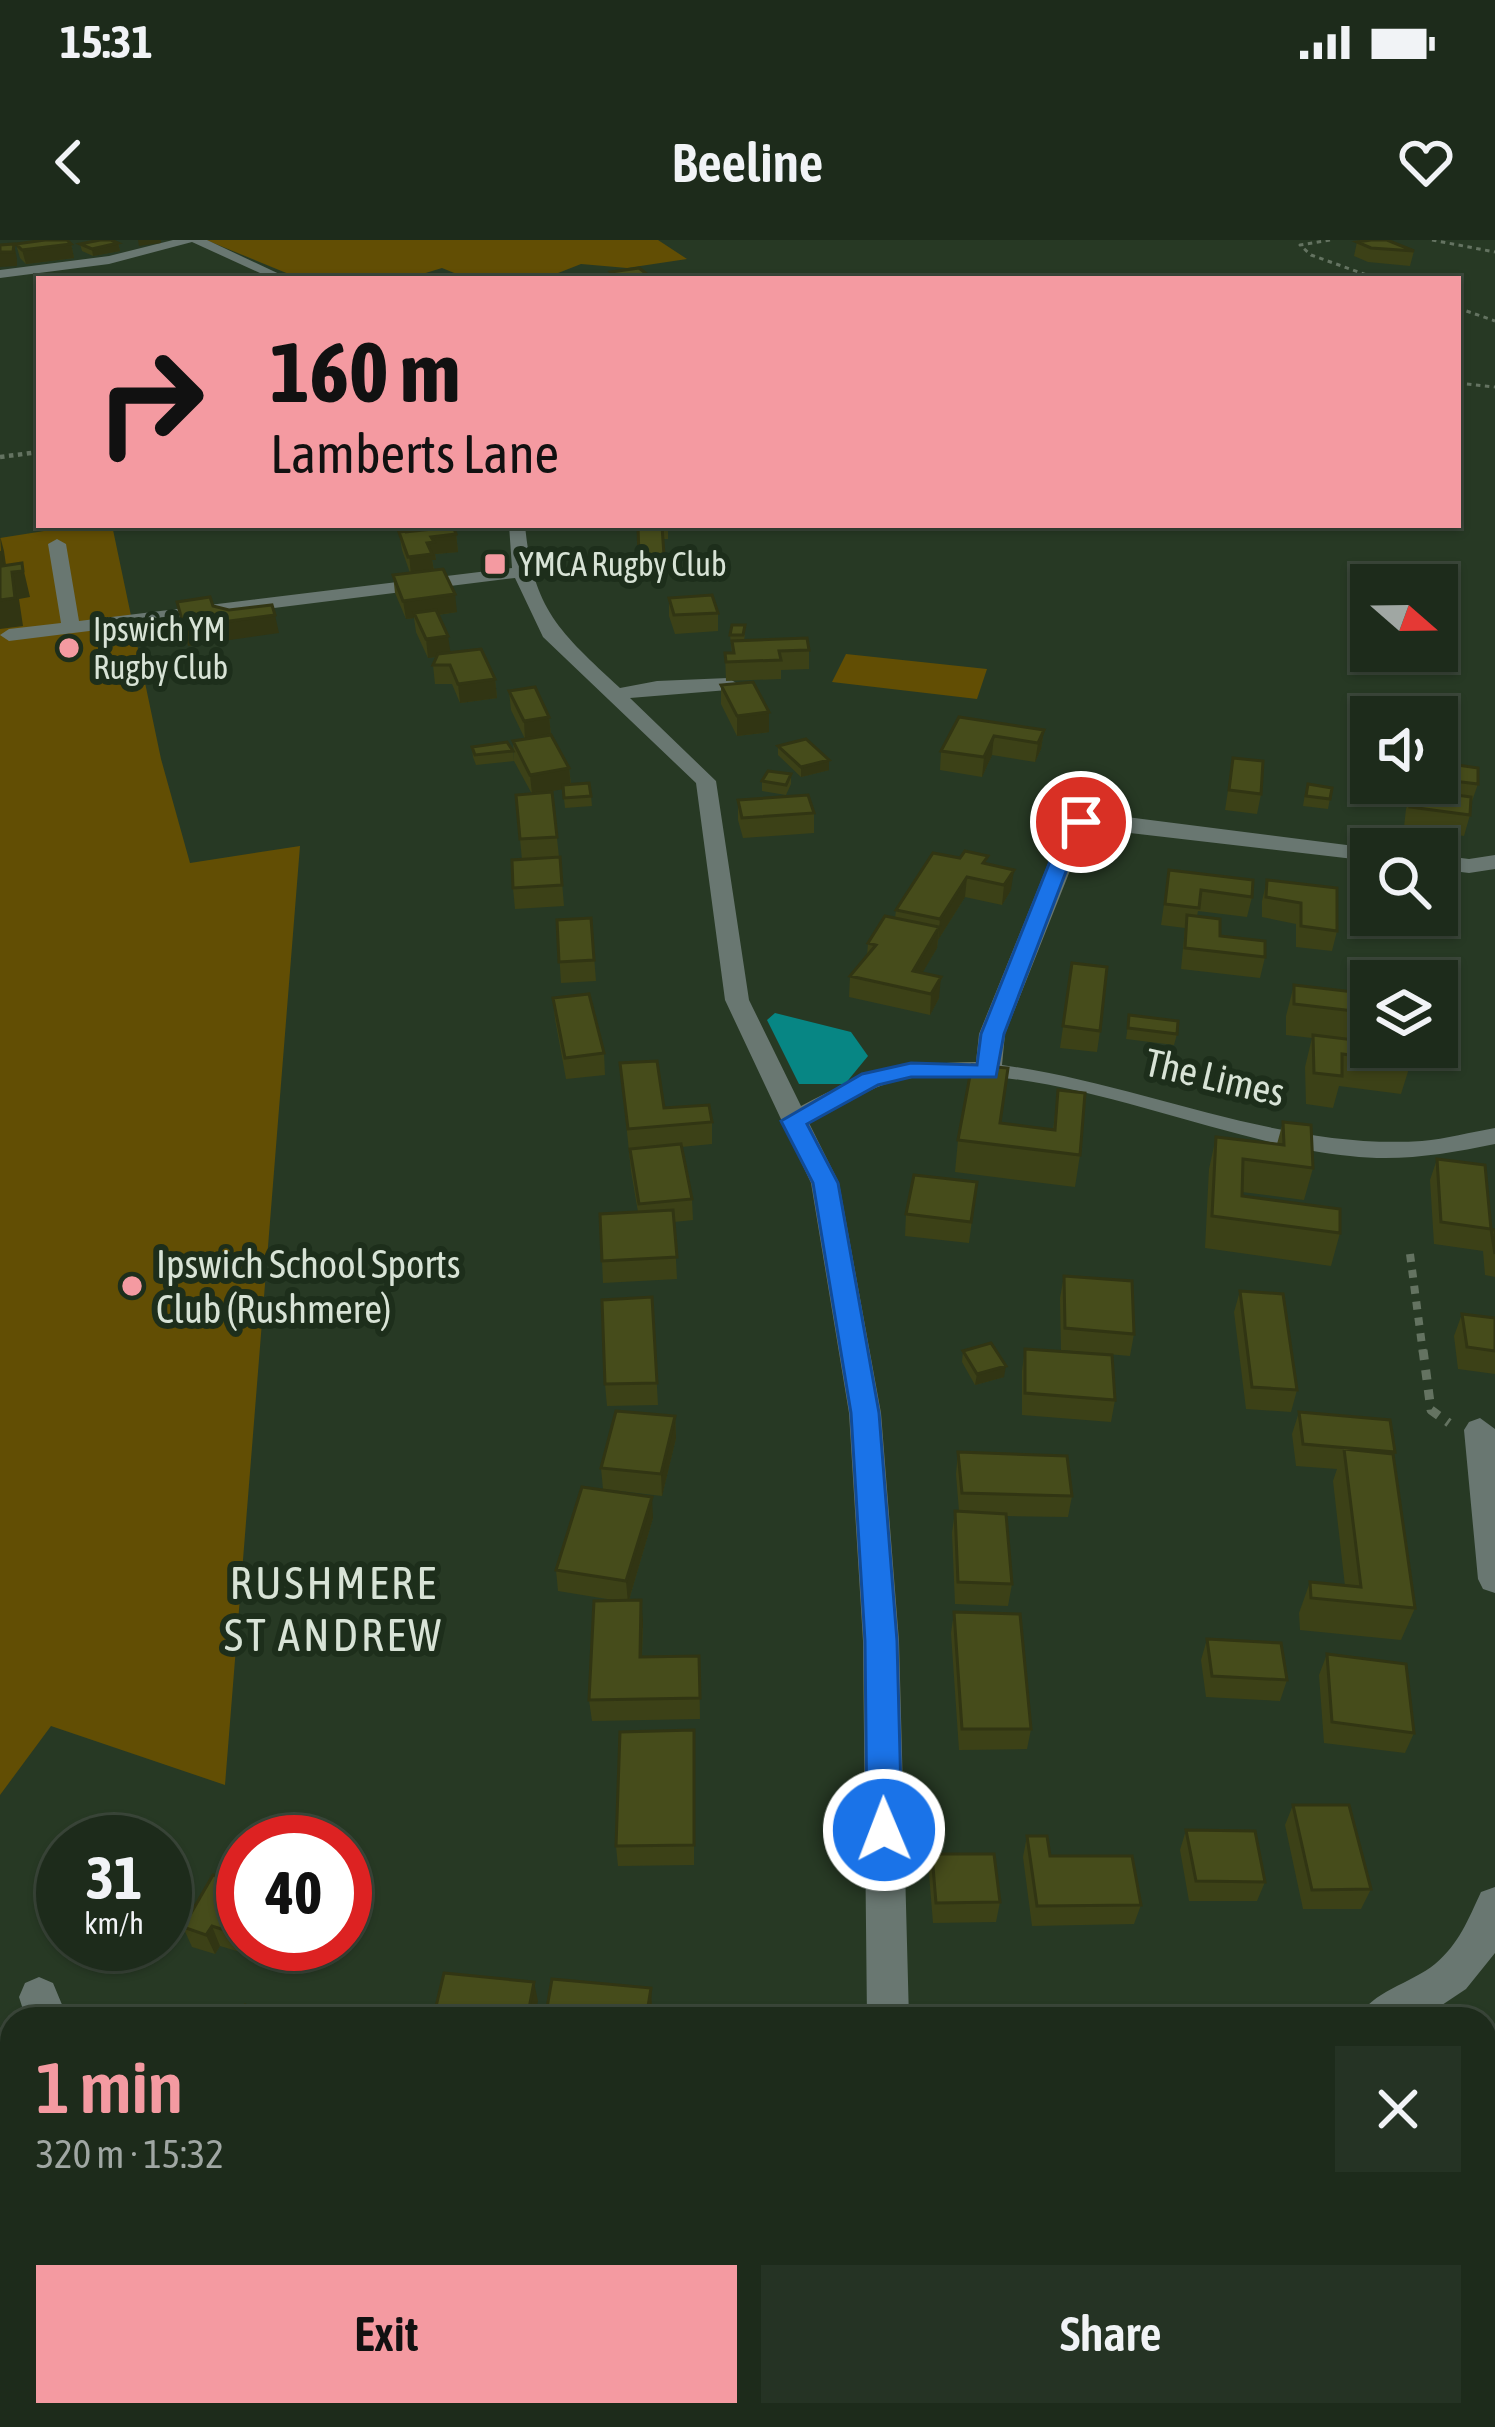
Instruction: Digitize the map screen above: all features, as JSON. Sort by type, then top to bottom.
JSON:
[{"type":"street","points":[[0,274],[89,263],[192,240],[277,276]]},
{"type":"street","points":[[517,528],[521,572],[550,633],[706,781],[737,1000],[826,1183],[865,1413],[881,1641],[888,2007]]},
{"type":"street","points":[[57,544],[70,627]]},
{"type":"street","points":[[9,635],[521,572]]},
{"type":"street","points":[[615,695],[657,687],[728,684]]},
{"type":"street","points":[[988,1072],[992,1034],[1071,834],[1081,822],[1111,820],[1350,851]]},
{"type":"street","points":[[1458,865],[1495,862]]},
{"type":"street","name":"The Limes","points":[[793,1121],[870,1079],[911,1070],[988,1072],[1061,1081],[1326,1142],[1445,1149],[1495,1136]]},
{"type":"street","points":[[1475,1428],[1495,1579]]},
{"type":"street","points":[[1403,2007],[1434,1992],[1492,1929]]},
{"type":"path","points":[[1330,240],[1300,245],[1312,255],[1370,276]]},
{"type":"path","points":[[1432,240],[1495,252]]},
{"type":"path","points":[[1461,309],[1495,321]]},
{"type":"path","points":[[1461,383],[1495,387]]},
{"type":"path","points":[[0,457],[36,452]]},
{"type":"path","points":[[1410,1254],[1431,1410],[1475,1428]]},
{"type":"shaded area","points":[[206,240],[658,240],[687,259],[627,268],[581,264],[551,276],[462,276],[442,268],[416,276],[294,276]]},
{"type":"shaded area","name":"Ipswich School Sports Club (Rushmere)","points":[[63,528],[113,528],[161,759],[190,863],[300,846],[225,1785],[51,1726],[0,1795],[0,538]]},
{"type":"shaded area","points":[[846,654],[987,669],[977,699],[832,682]]},
{"type":"water","points":[[775,1013],[851,1032],[868,1056],[845,1084],[799,1084],[767,1020]]},
{"type":"building","points":[[45,240],[71,244],[22,250],[16,244]]},
{"type":"building","points":[[1387,240],[1414,251],[1371,248],[1357,242]]},
{"type":"building","points":[[118,243],[92,249],[80,244]]},
{"type":"building","points":[[14,244],[13,252],[0,252],[0,245]]},
{"type":"building","points":[[639,268],[649,276],[616,276],[611,272]]},
{"type":"building","points":[[454,528],[456,534],[431,537],[434,542],[427,543],[432,554],[408,557],[399,532]]},
{"type":"building","points":[[638,528],[662,528],[664,555],[639,556]]},
{"type":"building","points":[[0,551],[2,566],[22,563],[23,571],[12,572],[15,598],[0,600]]},
{"type":"building","points":[[443,569],[455,594],[403,601],[393,575]]},
{"type":"building","points":[[712,595],[718,613],[674,615],[669,598]]},
{"type":"building","points":[[210,597],[213,606],[229,610],[272,605],[275,615],[184,627],[177,602]]},
{"type":"building","points":[[436,610],[448,636],[426,639],[414,613]]},
{"type":"building","points":[[732,625],[745,625],[743,635],[730,635]]},
{"type":"building","points":[[807,638],[809,650],[779,651],[781,660],[726,662],[725,653],[734,653],[732,641]]},
{"type":"building","points":[[481,649],[495,679],[458,684],[450,665],[433,665],[438,654]]},
{"type":"building","points":[[753,682],[769,712],[737,716],[721,685]]},
{"type":"building","points":[[535,687],[549,717],[524,721],[509,691]]},
{"type":"building","points":[[959,717],[1044,730],[1038,743],[994,736],[984,757],[941,751]]},
{"type":"building","points":[[551,735],[569,768],[530,775],[513,741]]},
{"type":"building","points":[[806,739],[829,760],[801,767],[778,746]]},
{"type":"building","points":[[507,742],[513,751],[475,755],[472,747]]},
{"type":"building","points":[[1233,758],[1263,761],[1261,794],[1229,790]]},
{"type":"building","points":[[1458,765],[1478,768],[1478,784],[1458,782]]},
{"type":"building","points":[[768,771],[791,774],[786,785],[762,781]]},
{"type":"building","points":[[589,783],[591,796],[564,798],[563,785]]},
{"type":"building","points":[[1308,784],[1332,788],[1330,799],[1306,796]]},
{"type":"building","points":[[552,792],[557,837],[520,839],[516,795]]},
{"type":"building","points":[[808,795],[814,813],[742,818],[738,800]]},
{"type":"building","points":[[1458,795],[1471,797],[1470,815],[1410,807],[1458,804]]},
{"type":"building","points":[[965,851],[988,856],[983,863],[1014,870],[1004,885],[967,877],[940,919],[896,910],[933,853],[960,858]]},
{"type":"building","points":[[560,857],[562,885],[513,888],[512,860]]},
{"type":"building","points":[[1169,870],[1253,880],[1252,897],[1201,890],[1199,908],[1165,904]]},
{"type":"building","points":[[1267,880],[1337,888],[1337,931],[1301,926],[1301,903],[1266,897]]},
{"type":"building","points":[[1187,915],[1220,919],[1220,936],[1265,941],[1265,957],[1185,948]]},
{"type":"building","points":[[885,916],[939,927],[913,971],[941,977],[931,994],[850,976],[876,945],[868,943]]},
{"type":"building","points":[[591,918],[594,960],[559,962],[557,920]]},
{"type":"building","points":[[1072,963],[1107,967],[1100,1031],[1063,1026]]},
{"type":"building","points":[[1294,985],[1350,992],[1350,1011],[1294,1004]]},
{"type":"building","points":[[589,994],[604,1053],[565,1058],[553,998]]},
{"type":"building","points":[[1129,1015],[1178,1021],[1177,1034],[1128,1028]]},
{"type":"building","points":[[1313,1035],[1350,1039],[1350,1055],[1342,1054],[1342,1076],[1314,1073]]},
{"type":"building","points":[[657,1061],[664,1108],[709,1105],[712,1122],[628,1129],[620,1063]]},
{"type":"building","points":[[972,1065],[1008,1068],[1000,1123],[1055,1130],[1058,1090],[1085,1093],[1080,1155],[958,1140]]},
{"type":"building","points":[[1283,1122],[1311,1125],[1313,1168],[1243,1159],[1242,1196],[1340,1209],[1340,1233],[1212,1216],[1216,1137],[1284,1145]]},
{"type":"building","points":[[681,1144],[692,1199],[639,1204],[630,1149]]},
{"type":"building","points":[[1437,1159],[1485,1165],[1491,1229],[1441,1222]]},
{"type":"building","points":[[914,1175],[977,1182],[971,1222],[906,1214]]},
{"type":"building","points":[[673,1210],[677,1257],[602,1261],[600,1214]]},
{"type":"building","points":[[1064,1276],[1132,1281],[1134,1334],[1065,1328]]},
{"type":"building","points":[[1240,1291],[1283,1294],[1297,1390],[1252,1387]]},
{"type":"building","points":[[652,1297],[657,1383],[605,1384],[602,1300]]},
{"type":"building","points":[[1462,1314],[1495,1318],[1495,1351],[1467,1347]]},
{"type":"building","points":[[991,1343],[1006,1366],[977,1374],[963,1351]]},
{"type":"building","points":[[1025,1349],[1112,1355],[1115,1400],[1025,1393]]},
{"type":"building","points":[[616,1411],[675,1416],[661,1474],[601,1468]]},
{"type":"building","points":[[1299,1412],[1390,1420],[1395,1452],[1303,1444]]},
{"type":"building","points":[[1344,1449],[1393,1454],[1415,1608],[1311,1598],[1310,1582],[1361,1587]]},
{"type":"building","points":[[958,1452],[1067,1456],[1072,1496],[962,1493]]},
{"type":"building","points":[[582,1487],[652,1497],[626,1581],[556,1570]]},
{"type":"building","points":[[955,1511],[1006,1514],[1012,1584],[958,1582]]},
{"type":"building","points":[[641,1600],[640,1657],[699,1656],[700,1698],[589,1700],[594,1601]]},
{"type":"building","points":[[954,1612],[1020,1614],[1031,1729],[962,1729]]},
{"type":"building","points":[[1207,1639],[1281,1643],[1287,1680],[1212,1676]]},
{"type":"building","points":[[1327,1654],[1406,1664],[1414,1733],[1332,1722]]},
{"type":"building","points":[[694,1730],[694,1845],[616,1846],[620,1732]]},
{"type":"building","points":[[1293,1805],[1349,1805],[1371,1889],[1312,1890]]},
{"type":"building","points":[[1186,1830],[1255,1831],[1265,1882],[1196,1881]]},
{"type":"building","points":[[1027,1836],[1047,1836],[1050,1856],[1132,1856],[1141,1905],[1037,1906]]},
{"type":"building","points":[[932,1854],[994,1854],[1000,1902],[936,1903]]},
{"type":"building","points":[[216,1876],[216,1927],[206,1935],[192,1930],[192,1911]]},
{"type":"building","points":[[444,1973],[534,1982],[529,2007],[436,2007]]},
{"type":"building","points":[[552,1979],[651,1988],[648,2007],[547,2007]]},
{"type":"place","name":"YMCA Rugby Club","points":[[495,564]]},
{"type":"place","name":"Ipswich YM Rugby Club","points":[[69,648]]},
{"type":"place","name":"Ipswich School Sports Club (Rushmere)","points":[[132,1286]]},
{"type":"district","name":"RUSHMERE ST ANDREW","points":[[334,1609]]},
{"type":"route","points":[[884,1830],[881,1641],[865,1413],[826,1183],[793,1121],[870,1079],[911,1070],[988,1072],[992,1034],[1071,834],[1081,822]]}]
